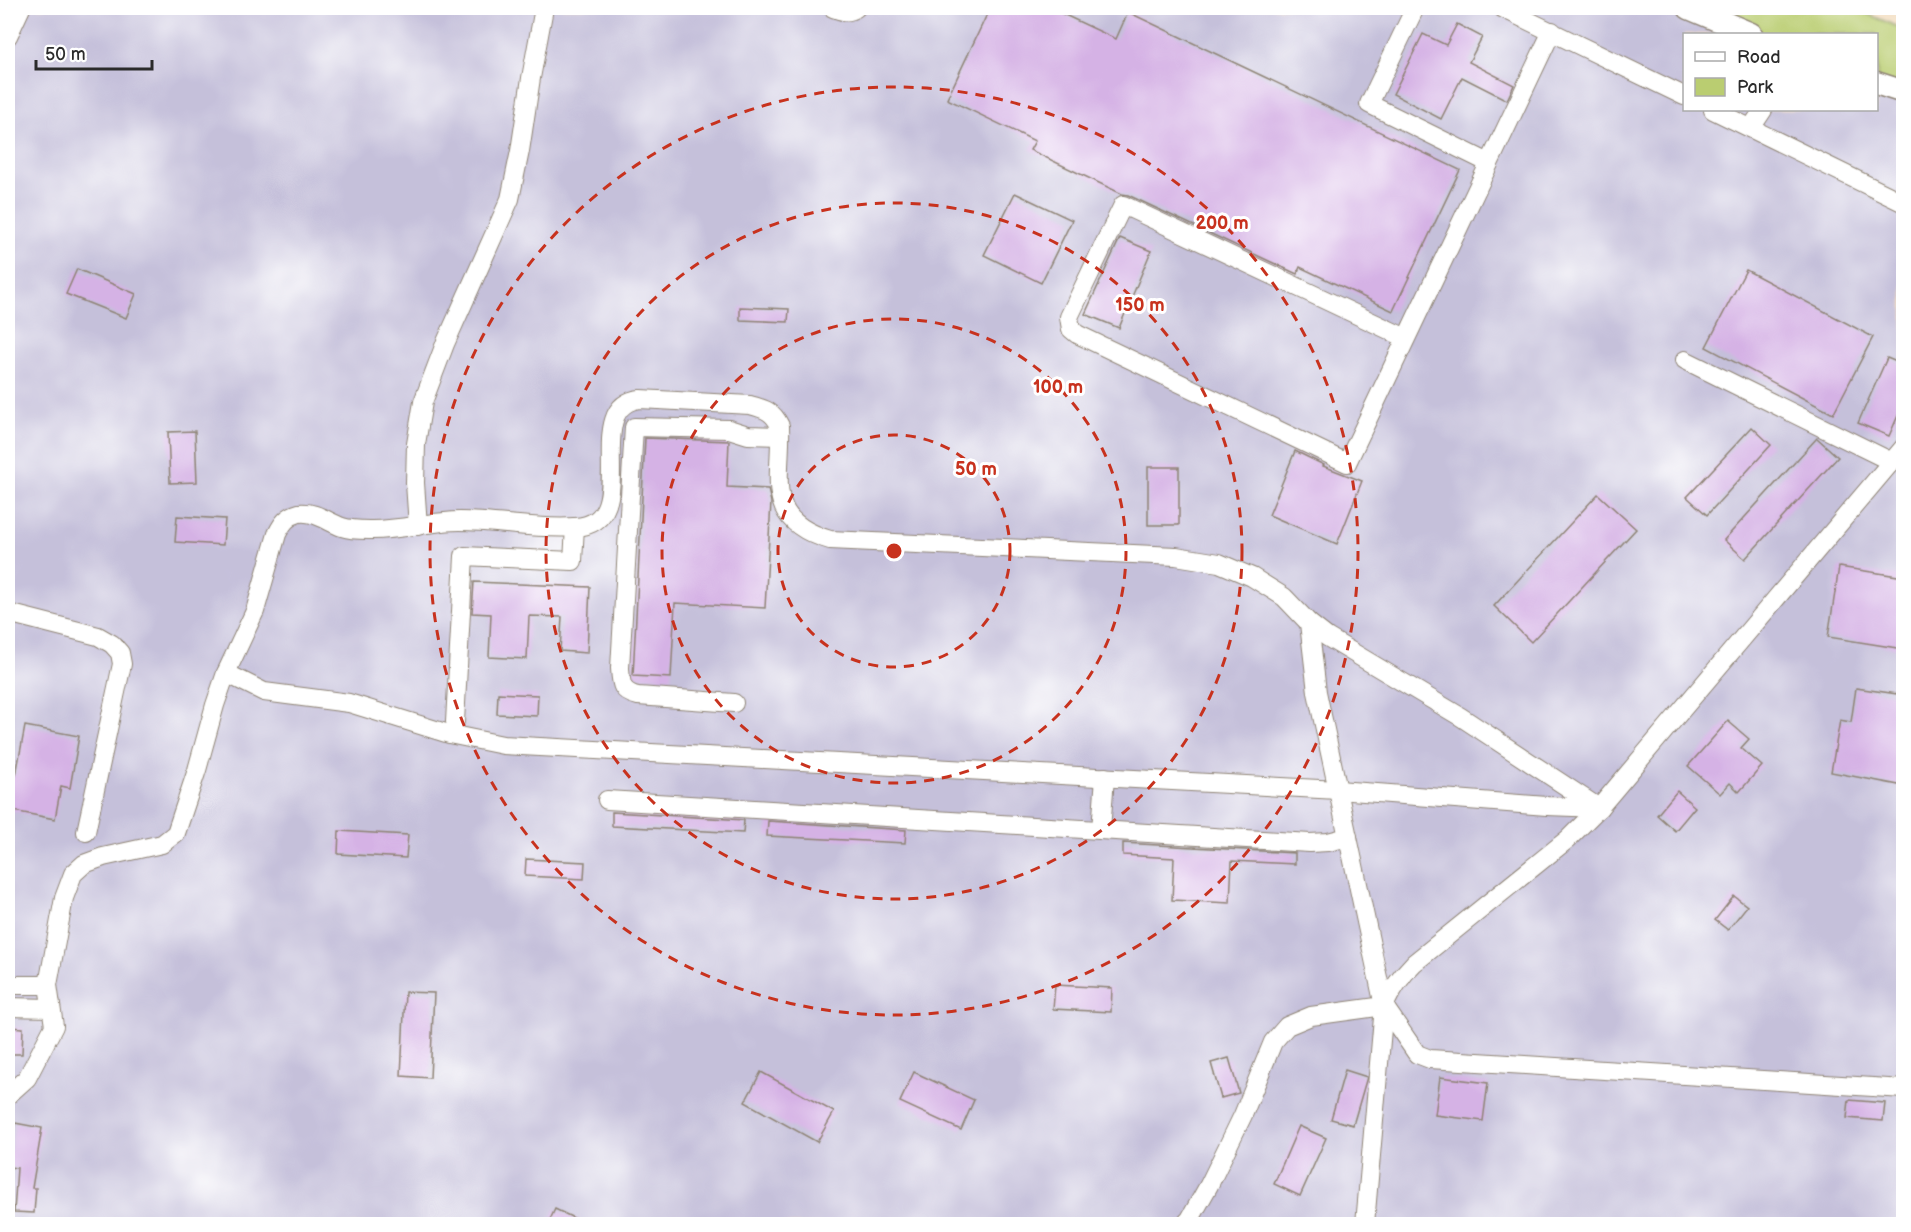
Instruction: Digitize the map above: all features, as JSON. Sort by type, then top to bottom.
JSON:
[{"type":"main road","points":[[1689,8],[1749,33]]},
{"type":"main road","points":[[1878,84],[1904,92]]},
{"type":"street","points":[[8,36],[21,8]]},
{"type":"street","points":[[418,526],[415,483],[416,444],[423,402],[510,199],[544,8]]},
{"type":"street","points":[[833,8],[844,12],[856,8]]},
{"type":"street","points":[[1415,8],[1369,104],[1489,163]]},
{"type":"street","points":[[1502,8],[1683,96]]},
{"type":"street","points":[[1406,338],[1123,205],[1069,317],[1071,329],[1077,334],[1347,463],[1552,31]]},
{"type":"street","points":[[1718,111],[1733,114],[1751,128],[1901,201]]},
{"type":"street","points":[[1751,128],[1762,111]]},
{"type":"street","points":[[1685,360],[1890,461]]},
{"type":"street","points":[[8,1095],[27,1078],[54,1026],[48,986],[64,898],[73,874],[84,864],[104,857],[162,844],[176,833],[194,780],[214,705],[255,611],[282,523],[291,516],[301,513],[316,515],[344,528],[370,530],[461,521],[574,527],[595,521],[606,511],[609,498],[612,428],[615,416],[620,406],[629,400],[750,405],[764,409],[775,416],[780,426],[779,489],[781,503],[787,515],[798,526],[830,540],[1176,556],[1219,563],[1252,577],[1284,597],[1309,624],[1327,637],[1461,717],[1599,808]]},
{"type":"street","points":[[734,704],[638,696],[628,694],[621,684],[620,657],[634,427],[729,429],[748,435],[780,436]]},
{"type":"street","points":[[1384,1006],[1392,988],[1414,963],[1568,839],[1599,808],[1904,447]]},
{"type":"street","points":[[455,722],[464,556],[573,561],[574,527]]},
{"type":"street","points":[[8,613],[98,636],[112,644],[120,653],[122,664],[86,832]]},
{"type":"street","points":[[1309,624],[1317,693],[1384,1006],[1365,1224]]},
{"type":"street","points":[[226,673],[264,692],[349,703],[449,734],[503,745],[1338,790],[1599,808]]},
{"type":"street","points":[[1101,830],[1105,777]]},
{"type":"street","points":[[607,800],[1310,843],[1328,842],[1348,837]]},
{"type":"street","points":[[8,985],[48,986]]},
{"type":"street","points":[[1384,1006],[1417,1054],[1430,1059],[1904,1089]]},
{"type":"street","points":[[1185,1224],[1190,1220],[1209,1185],[1243,1115],[1273,1042],[1287,1026],[1311,1016],[1384,1006]]},
{"type":"street","points":[[8,1007],[51,1008]]},
{"type":"shaded area","points":[[8,8],[1689,8],[1749,33],[1683,33],[1683,111],[1878,111],[1878,83],[1903,92],[1903,1224],[8,1224]]},
{"type":"green space","points":[[1689,8],[1854,8],[1903,29],[1903,92],[1878,83],[1878,33],[1749,33]]},
{"type":"building","points":[[990,8],[1050,8],[1116,39],[1128,12],[1460,170],[1393,311],[1300,267],[1297,274],[1122,194],[1030,150],[1035,141],[947,99]]},
{"type":"building","points":[[1457,24],[1482,37],[1469,62],[1514,85],[1507,100],[1462,77],[1441,119],[1393,94],[1423,34],[1446,45]]},
{"type":"building","points":[[1015,193],[1072,220],[1041,283],[984,255]]},
{"type":"building","points":[[1120,238],[1151,251],[1119,328],[1085,314]]},
{"type":"building","points":[[77,269],[136,294],[126,318],[66,294]]},
{"type":"building","points":[[1746,270],[1873,337],[1833,414],[1706,347]]},
{"type":"building","points":[[740,307],[789,309],[788,322],[740,320]]},
{"type":"building","points":[[1887,358],[1904,365],[1904,402],[1889,436],[1858,423]]},
{"type":"building","points":[[1752,427],[1771,445],[1707,515],[1687,497]]},
{"type":"building","points":[[195,431],[197,482],[170,483],[168,432]]},
{"type":"building","points":[[645,438],[729,441],[727,487],[768,489],[771,502],[765,608],[675,603],[671,678],[633,676]]},
{"type":"building","points":[[1817,438],[1838,457],[1745,559],[1724,540]]},
{"type":"building","points":[[1295,451],[1323,466],[1362,481],[1337,544],[1269,515]]},
{"type":"building","points":[[1148,467],[1179,467],[1179,525],[1148,525]]},
{"type":"building","points":[[1598,494],[1636,529],[1531,642],[1494,606]]},
{"type":"building","points":[[177,516],[225,519],[223,545],[175,542]]},
{"type":"building","points":[[1839,567],[1904,577],[1904,649],[1828,637]]},
{"type":"building","points":[[474,582],[590,587],[587,653],[560,651],[562,617],[529,616],[527,659],[489,657],[491,614],[472,613]]},
{"type":"building","points":[[1856,688],[1904,695],[1904,786],[1831,772],[1840,720],[1851,722]]},
{"type":"building","points":[[498,693],[538,695],[537,716],[497,714]]},
{"type":"building","points":[[1728,721],[1749,739],[1741,748],[1762,766],[1739,792],[1730,783],[1720,794],[1688,766]]},
{"type":"building","points":[[25,726],[79,736],[70,788],[61,786],[55,819],[8,810],[8,774],[16,775]]},
{"type":"building","points":[[1677,791],[1695,807],[1675,831],[1657,815]]},
{"type":"building","points":[[612,812],[744,820],[743,833],[612,826]]},
{"type":"building","points":[[768,821],[906,830],[905,843],[767,836]]},
{"type":"building","points":[[339,831],[408,835],[406,858],[338,854]]},
{"type":"building","points":[[1123,843],[1295,853],[1295,864],[1232,861],[1230,903],[1172,900],[1174,858],[1123,855]]},
{"type":"building","points":[[526,859],[585,862],[584,879],[525,876]]},
{"type":"building","points":[[1734,896],[1747,906],[1728,930],[1715,920]]},
{"type":"building","points":[[1055,985],[1112,988],[1111,1012],[1053,1009]]},
{"type":"building","points":[[405,992],[434,993],[430,1078],[401,1076]]},
{"type":"building","points":[[8,1027],[23,1028],[22,1054],[8,1054]]},
{"type":"building","points":[[1229,1058],[1239,1093],[1221,1098],[1211,1063]]},
{"type":"building","points":[[1345,1070],[1367,1077],[1353,1125],[1331,1119]]},
{"type":"building","points":[[761,1072],[834,1112],[817,1142],[745,1102]]},
{"type":"building","points":[[914,1072],[974,1100],[961,1130],[900,1102]]},
{"type":"building","points":[[1440,1077],[1488,1083],[1483,1121],[1435,1115]]},
{"type":"building","points":[[1849,1100],[1885,1103],[1883,1121],[1847,1118]]},
{"type":"building","points":[[15,1123],[42,1128],[32,1188],[36,1188],[34,1213],[14,1212],[17,1168],[8,1167]]},
{"type":"building","points":[[1299,1126],[1326,1138],[1300,1196],[1274,1184]]},
{"type":"building","points":[[555,1209],[586,1224],[548,1224]]}]
